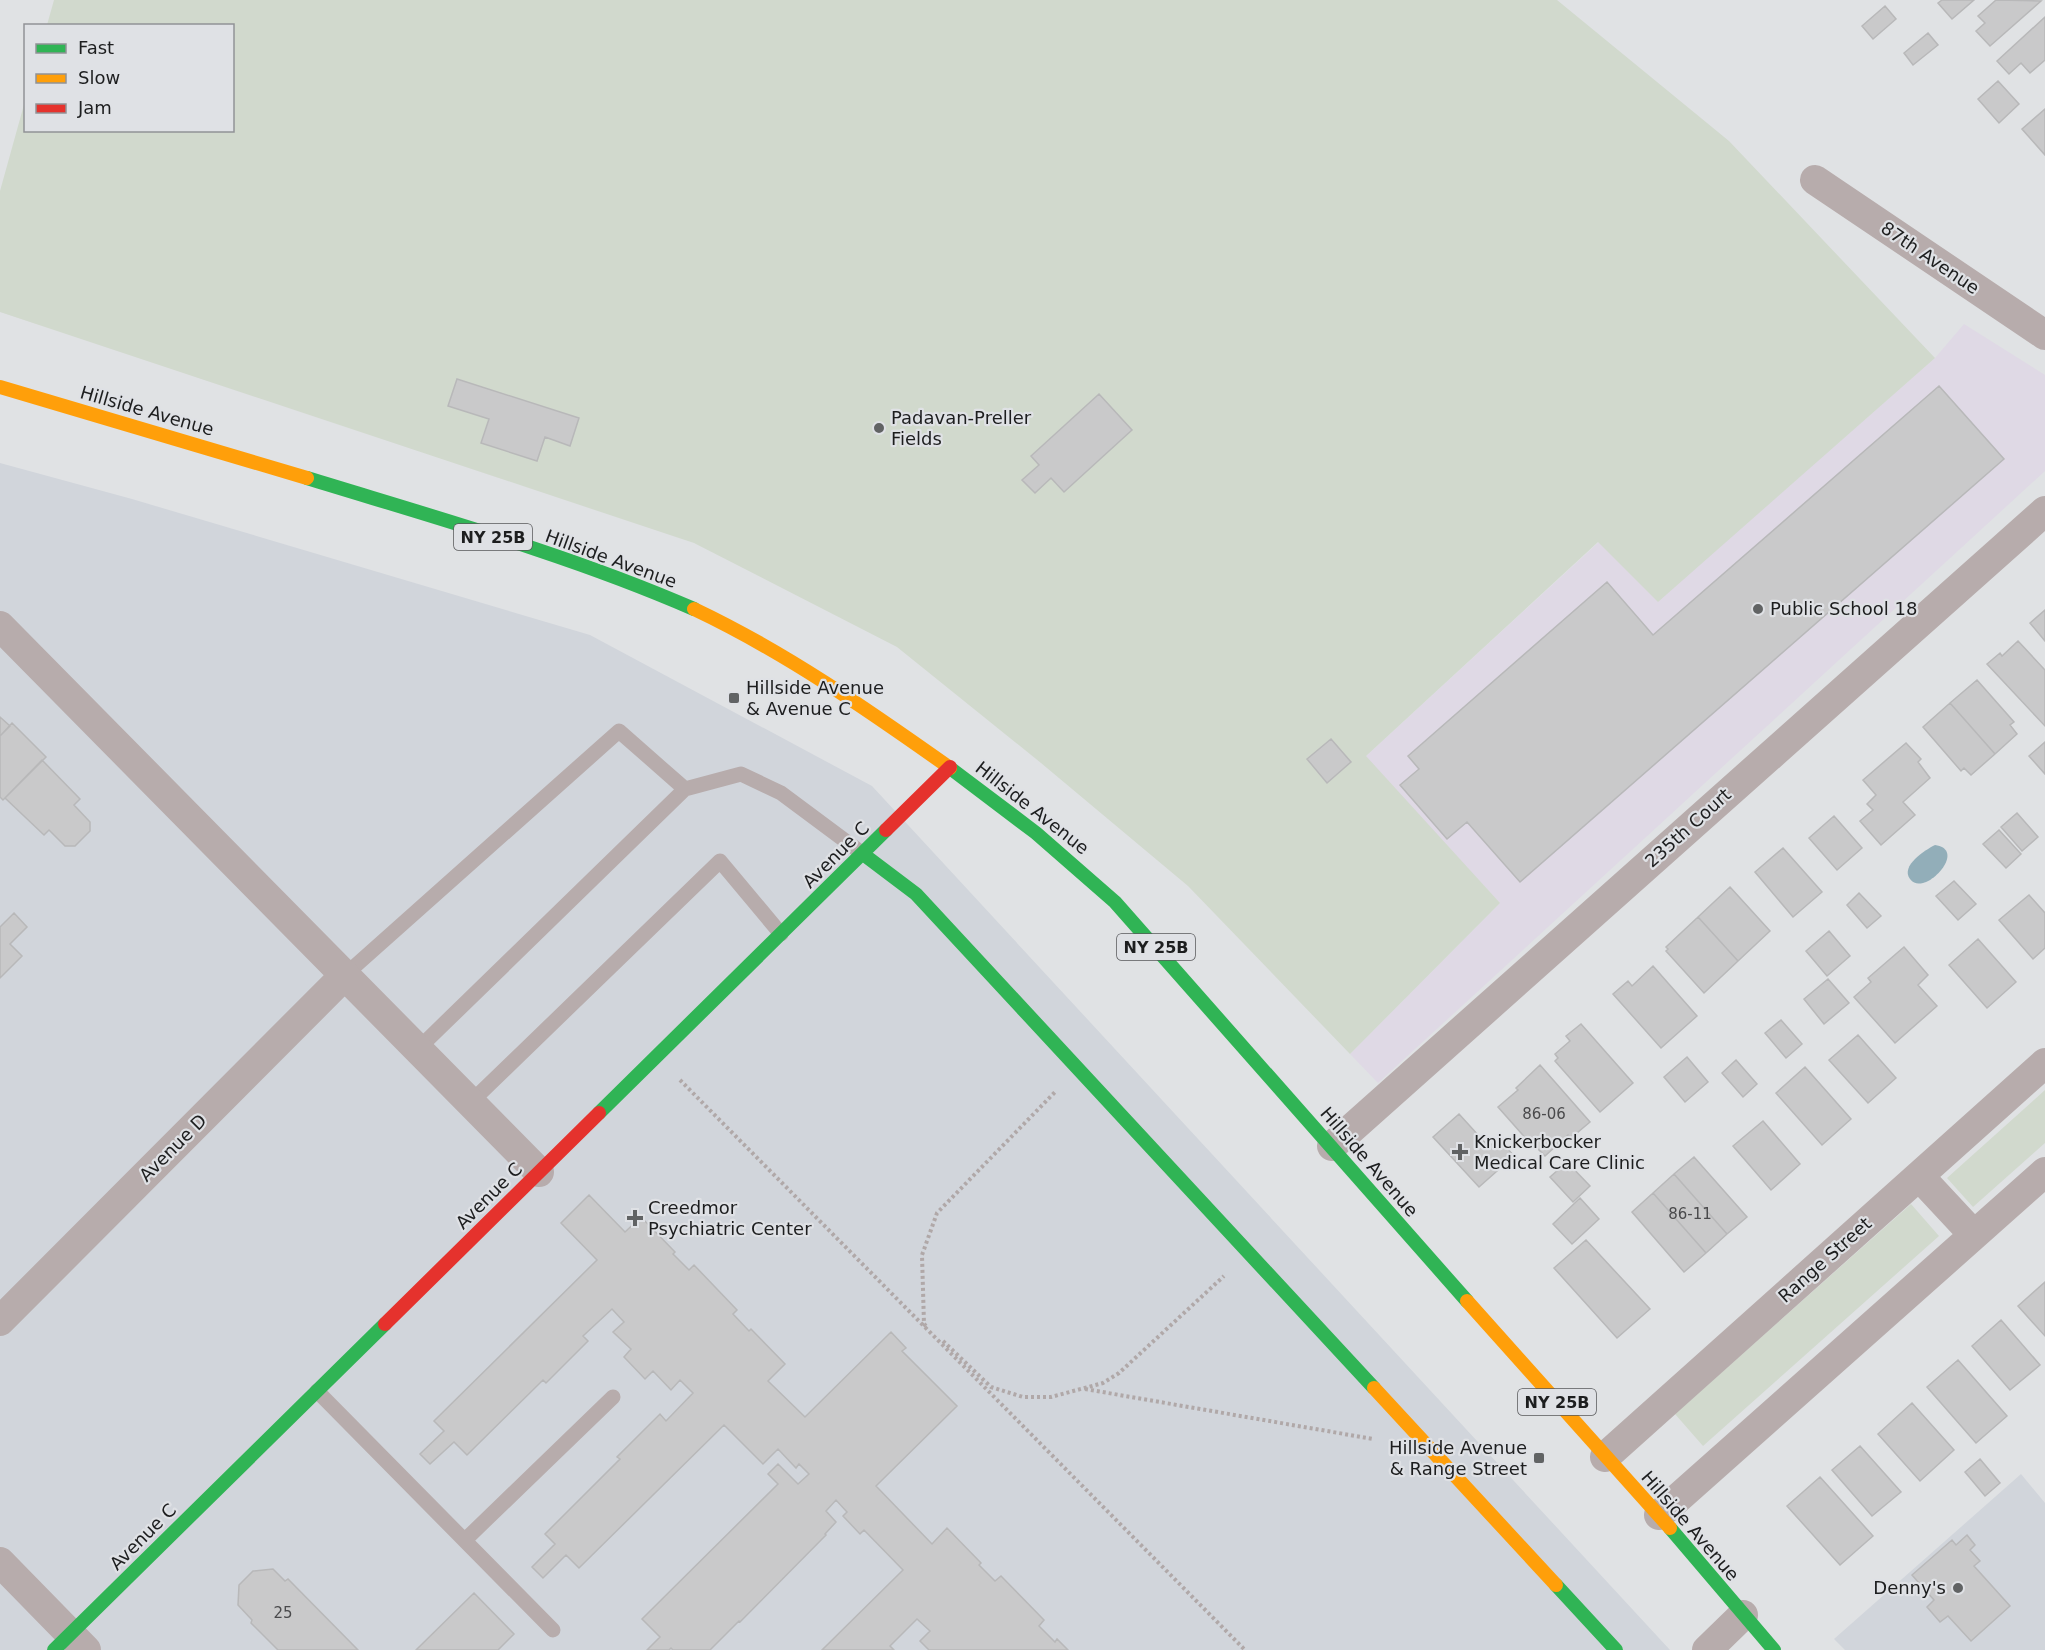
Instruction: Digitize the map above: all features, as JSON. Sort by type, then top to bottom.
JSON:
[{"type":"street","name":"87th Avenue","points":[[1815,180],[2045,335]]},
{"type":"street","name":"Hillside Avenue","points":[[0,387],[300,475],[531,549],[634,585],[694,610],[758,642],[833,688],[950,767],[1076,865],[1115,902],[1605,1457],[1659,1515],[1774,1650]]},
{"type":"street","name":"235th Court","points":[[1332,1146],[2045,511]]},
{"type":"street","points":[[0,626],[539,1172]]},
{"type":"street","name":"Avenue C","points":[[70,1645],[317,1391],[950,767]]},
{"type":"street","points":[[863,854],[916,894],[1616,1650]]},
{"type":"street","name":"Avenue D","points":[[0,1321],[345,975]]},
{"type":"street","name":"Range Street","points":[[1605,1457],[2045,1063]]},
{"type":"street","points":[[1659,1515],[2045,1172]]},
{"type":"street","points":[[1919,1176],[1974,1235]]},
{"type":"street","points":[[0,1562],[70,1645]]},
{"type":"street","points":[[1707,1650],[1743,1615]]},
{"type":"lane","points":[[345,975],[619,731],[685,789]]},
{"type":"lane","points":[[418,1049],[685,789],[741,774],[781,793],[863,854]]},
{"type":"lane","points":[[471,1102],[720,861],[781,934]]},
{"type":"lane","points":[[317,1391],[553,1630]]},
{"type":"lane","points":[[465,1540],[613,1397]]},
{"type":"path","points":[[656,1056],[1245,1650]]},
{"type":"path","points":[[1078,1069],[937,1213],[922,1255],[924,1324],[992,1387],[1023,1397],[1051,1397],[1103,1383],[1119,1373],[1248,1253]]},
{"type":"path","points":[[1083,1389],[1430,1449]]},
{"type":"shaded area","name":"Padavan-Preller Fields","points":[[54,0],[1557,0],[1729,141],[1935,358],[1658,602],[1598,542],[1366,756],[1500,903],[1350,1054],[1188,886],[897,647],[694,543],[0,312],[0,191],[24,105],[24,132],[234,132],[234,24],[47,24]]},
{"type":"shaded area","points":[[1964,324],[2045,375],[2045,471],[1378,1083],[1350,1054],[1500,903],[1365,757],[1599,542],[1658,601],[1935,358]]},
{"type":"shaded area","name":"Creedmor Psychiatric Center","points":[[0,463],[132,499],[590,635],[872,786],[1670,1650],[0,1650]]},
{"type":"shaded area","points":[[2045,1090],[2045,1143],[1973,1207],[1947,1178]]},
{"type":"shaded area","points":[[1911,1204],[1939,1236],[1703,1446],[1675,1414]]},
{"type":"shaded area","points":[[2021,1474],[2045,1503],[2045,1650],[1845,1650],[1834,1639]]},
{"type":"water","points":[[1935,845],[1947,852],[1945,864],[1929,880],[1919,884],[1913,882],[1908,869],[1915,859]]},
{"type":"building","points":[[1942,0],[1974,0],[1952,19],[1938,3]]},
{"type":"building","points":[[1996,0],[2041,1],[1990,46],[1976,31],[1985,23],[1978,16]]},
{"type":"building","points":[[1885,6],[1896,19],[1873,39],[1862,26]]},
{"type":"building","points":[[2045,17],[2045,60],[2030,73],[2021,63],[2009,74],[1997,61]]},
{"type":"building","points":[[1928,33],[1938,45],[1913,65],[1904,53]]},
{"type":"building","points":[[1998,81],[2019,104],[1999,123],[1978,99]]},
{"type":"building","points":[[2045,109],[2045,155],[2022,129]]},
{"type":"building","points":[[457,379],[579,418],[570,446],[545,437],[537,461],[481,443],[489,419],[448,406]]},
{"type":"building","name":"Public School 18","points":[[1939,386],[2004,459],[1520,882],[1467,822],[1447,839],[1400,785],[1419,769],[1408,756],[1607,582],[1653,635]]},
{"type":"building","points":[[1099,394],[1132,430],[1064,492],[1051,478],[1035,493],[1022,480],[1039,465],[1031,456]]},
{"type":"building","points":[[2045,610],[2045,641],[2030,623]]},
{"type":"building","points":[[2018,641],[2045,670],[2045,726],[1987,664],[2000,653],[2002,656]]},
{"type":"building","points":[[1977,680],[2014,722],[2010,725],[2017,734],[1995,754],[1950,703]]},
{"type":"building","points":[[1950,703],[1995,754],[1971,775],[1964,768],[1961,771],[1923,727]]},
{"type":"building","points":[[0,717],[10,726],[0,736]]},
{"type":"building","points":[[12,723],[46,757],[3,800],[0,797],[0,736]]},
{"type":"building","points":[[1331,739],[1351,762],[1327,783],[1307,759]]},
{"type":"building","points":[[2045,742],[2045,774],[2029,756]]},
{"type":"building","points":[[1906,743],[1921,759],[1918,762],[1930,778],[1903,802],[1915,815],[1881,845],[1860,821],[1873,810],[1867,804],[1876,795],[1863,780]]},
{"type":"building","points":[[42,760],[80,799],[74,805],[90,822],[90,831],[75,846],[65,846],[49,830],[44,835],[5,798]]},
{"type":"building","points":[[2017,813],[2038,837],[2022,851],[2001,827]]},
{"type":"building","points":[[1834,816],[1862,848],[1837,870],[1809,838]]},
{"type":"building","points":[[1999,830],[2021,854],[2006,868],[1983,844]]},
{"type":"building","points":[[1783,848],[1822,892],[1793,917],[1755,872]]},
{"type":"building","points":[[1954,881],[1976,904],[1958,920],[1936,896]]},
{"type":"building","points":[[1730,887],[1770,931],[1738,961],[1698,917]]},
{"type":"building","points":[[1859,893],[1881,916],[1867,928],[1847,905]]},
{"type":"building","points":[[2029,895],[2045,913],[2045,948],[2033,959],[1999,920]]},
{"type":"building","points":[[14,913],[27,927],[10,944],[22,956],[0,978],[0,927]]},
{"type":"building","points":[[1698,917],[1738,961],[1704,993],[1666,951],[1668,949],[1666,947]]},
{"type":"building","points":[[1829,931],[1850,956],[1827,976],[1806,951]]},
{"type":"building","points":[[1978,939],[2016,982],[1987,1008],[1949,965]]},
{"type":"building","points":[[1904,947],[1928,975],[1918,985],[1937,1006],[1895,1043],[1854,997],[1871,982],[1868,978]]},
{"type":"building","points":[[1653,966],[1697,1016],[1661,1048],[1613,994],[1628,981],[1632,986]]},
{"type":"building","points":[[1828,979],[1849,1003],[1824,1024],[1804,999]]},
{"type":"building","points":[[1781,1020],[1802,1044],[1786,1058],[1765,1033]]},
{"type":"building","points":[[1581,1024],[1633,1083],[1600,1112],[1555,1061],[1558,1058],[1555,1054],[1570,1041],[1566,1036]]},
{"type":"building","points":[[1858,1035],[1896,1078],[1868,1103],[1829,1060]]},
{"type":"building","points":[[1687,1057],[1708,1082],[1685,1102],[1664,1077]]},
{"type":"building","points":[[1736,1060],[1757,1084],[1743,1097],[1722,1073]]},
{"type":"building","points":[[1540,1065],[1590,1122],[1571,1138],[1568,1135],[1545,1156],[1529,1142],[1498,1107],[1518,1090],[1516,1088]]},
{"type":"building","points":[[1805,1067],[1851,1119],[1822,1145],[1776,1093]]},
{"type":"building","points":[[1459,1114],[1489,1147],[1498,1138],[1514,1156],[1479,1187],[1433,1137]]},
{"type":"building","points":[[1763,1121],[1800,1164],[1771,1190],[1733,1146]]},
{"type":"building","points":[[1694,1157],[1747,1217],[1727,1234],[1674,1174]]},
{"type":"building","points":[[1567,1162],[1590,1186],[1573,1202],[1550,1177]]},
{"type":"building","points":[[1674,1174],[1727,1234],[1706,1253],[1653,1193]]},
{"type":"building","points":[[1653,1193],[1706,1253],[1684,1272],[1632,1212]]},
{"type":"building","points":[[589,1195],[625,1232],[641,1217],[689,1270],[694,1265],[737,1310],[733,1314],[785,1364],[768,1381],[805,1417],[891,1332],[906,1348],[902,1351],[957,1406],[876,1486],[932,1544],[947,1528],[995,1581],[1001,1576],[1044,1620],[1039,1626],[1055,1642],[1057,1639],[1068,1650],[929,1650],[920,1641],[930,1631],[917,1619],[890,1646],[894,1650],[822,1650],[903,1570],[864,1530],[860,1534],[843,1516],[847,1512],[836,1500],[826,1511],[836,1522],[826,1535],[710,1650],[673,1650],[671,1648],[669,1650],[647,1650],[660,1637],[642,1619],[778,1484],[768,1474],[778,1464],[798,1484],[809,1474],[799,1464],[796,1468],[778,1449],[763,1464],[724,1425],[579,1568],[566,1555],[543,1578],[532,1567],[555,1544],[545,1534],[620,1459],[617,1457],[660,1414],[666,1421],[693,1393],[680,1380],[671,1390],[653,1371],[645,1379],[624,1357],[631,1349],[613,1332],[624,1322],[612,1309],[583,1336],[588,1341],[546,1383],[543,1380],[467,1455],[454,1442],[430,1464],[420,1454],[444,1431],[434,1421],[597,1260],[561,1223]]},
{"type":"building","points":[[1580,1198],[1599,1219],[1572,1244],[1553,1224]]},
{"type":"building","points":[[1586,1240],[1650,1309],[1617,1338],[1554,1268]]},
{"type":"building","points":[[2045,1282],[2045,1336],[2018,1306]]},
{"type":"building","points":[[2001,1320],[2040,1365],[2010,1390],[1972,1346]]},
{"type":"building","points":[[1958,1360],[2007,1416],[1976,1443],[1927,1387]]},
{"type":"building","points":[[1912,1403],[1954,1450],[1920,1481],[1878,1434]]},
{"type":"building","points":[[1860,1446],[1901,1492],[1872,1516],[1832,1470]]},
{"type":"building","points":[[1980,1459],[2000,1483],[1985,1496],[1965,1472]]},
{"type":"building","points":[[1820,1477],[1873,1536],[1840,1565],[1787,1506]]},
{"type":"building","name":"Denny's","points":[[1967,1535],[1975,1545],[1970,1550],[1980,1561],[1974,1566],[2010,1606],[1971,1641],[1948,1616],[1940,1622],[1927,1607],[1934,1600],[1912,1575],[1952,1540],[1956,1545]]},
{"type":"building","points":[[273,1569],[285,1581],[288,1579],[358,1650],[278,1650],[251,1623],[252,1620],[238,1605],[239,1585],[253,1571]]},
{"type":"building","points":[[474,1593],[514,1634],[498,1650],[416,1650]]},
{"type":"traffic: fast","points":[[307,478],[551,554],[694,609]]},
{"type":"traffic: fast","points":[[950,768],[1036,833],[1115,902],[1467,1301]]},
{"type":"traffic: fast","points":[[599,1113],[886,830]]},
{"type":"traffic: fast","points":[[863,854],[916,894],[1374,1388]]},
{"type":"traffic: fast","points":[[54,1650],[385,1324]]},
{"type":"traffic: fast","points":[[1670,1528],[1774,1650]]},
{"type":"traffic: fast","points":[[1556,1585],[1616,1650]]},
{"type":"traffic: slow","points":[[0,387],[307,478]]},
{"type":"traffic: slow","points":[[694,609],[793,663],[950,768]]},
{"type":"traffic: slow","points":[[1467,1301],[1670,1528]]},
{"type":"traffic: slow","points":[[1374,1388],[1556,1585]]},
{"type":"traffic: jam","points":[[886,830],[950,767]]},
{"type":"traffic: jam","points":[[385,1324],[599,1113]]},
{"type":"place","name":"Padavan-Preller Fields","points":[[879,428]]},
{"type":"place","name":"Public School 18","points":[[1758,609]]},
{"type":"place","name":"Hillside Avenue & Avenue C","points":[[734,698]]},
{"type":"place","name":"Knickerbocker Medical Care Clinic","points":[[1460,1152]]},
{"type":"place","name":"Creedmor Psychiatric Center","points":[[635,1218]]},
{"type":"place","name":"Hillside Avenue & Range Street","points":[[1539,1458]]},
{"type":"place","name":"Denny's","points":[[1958,1588]]}]
